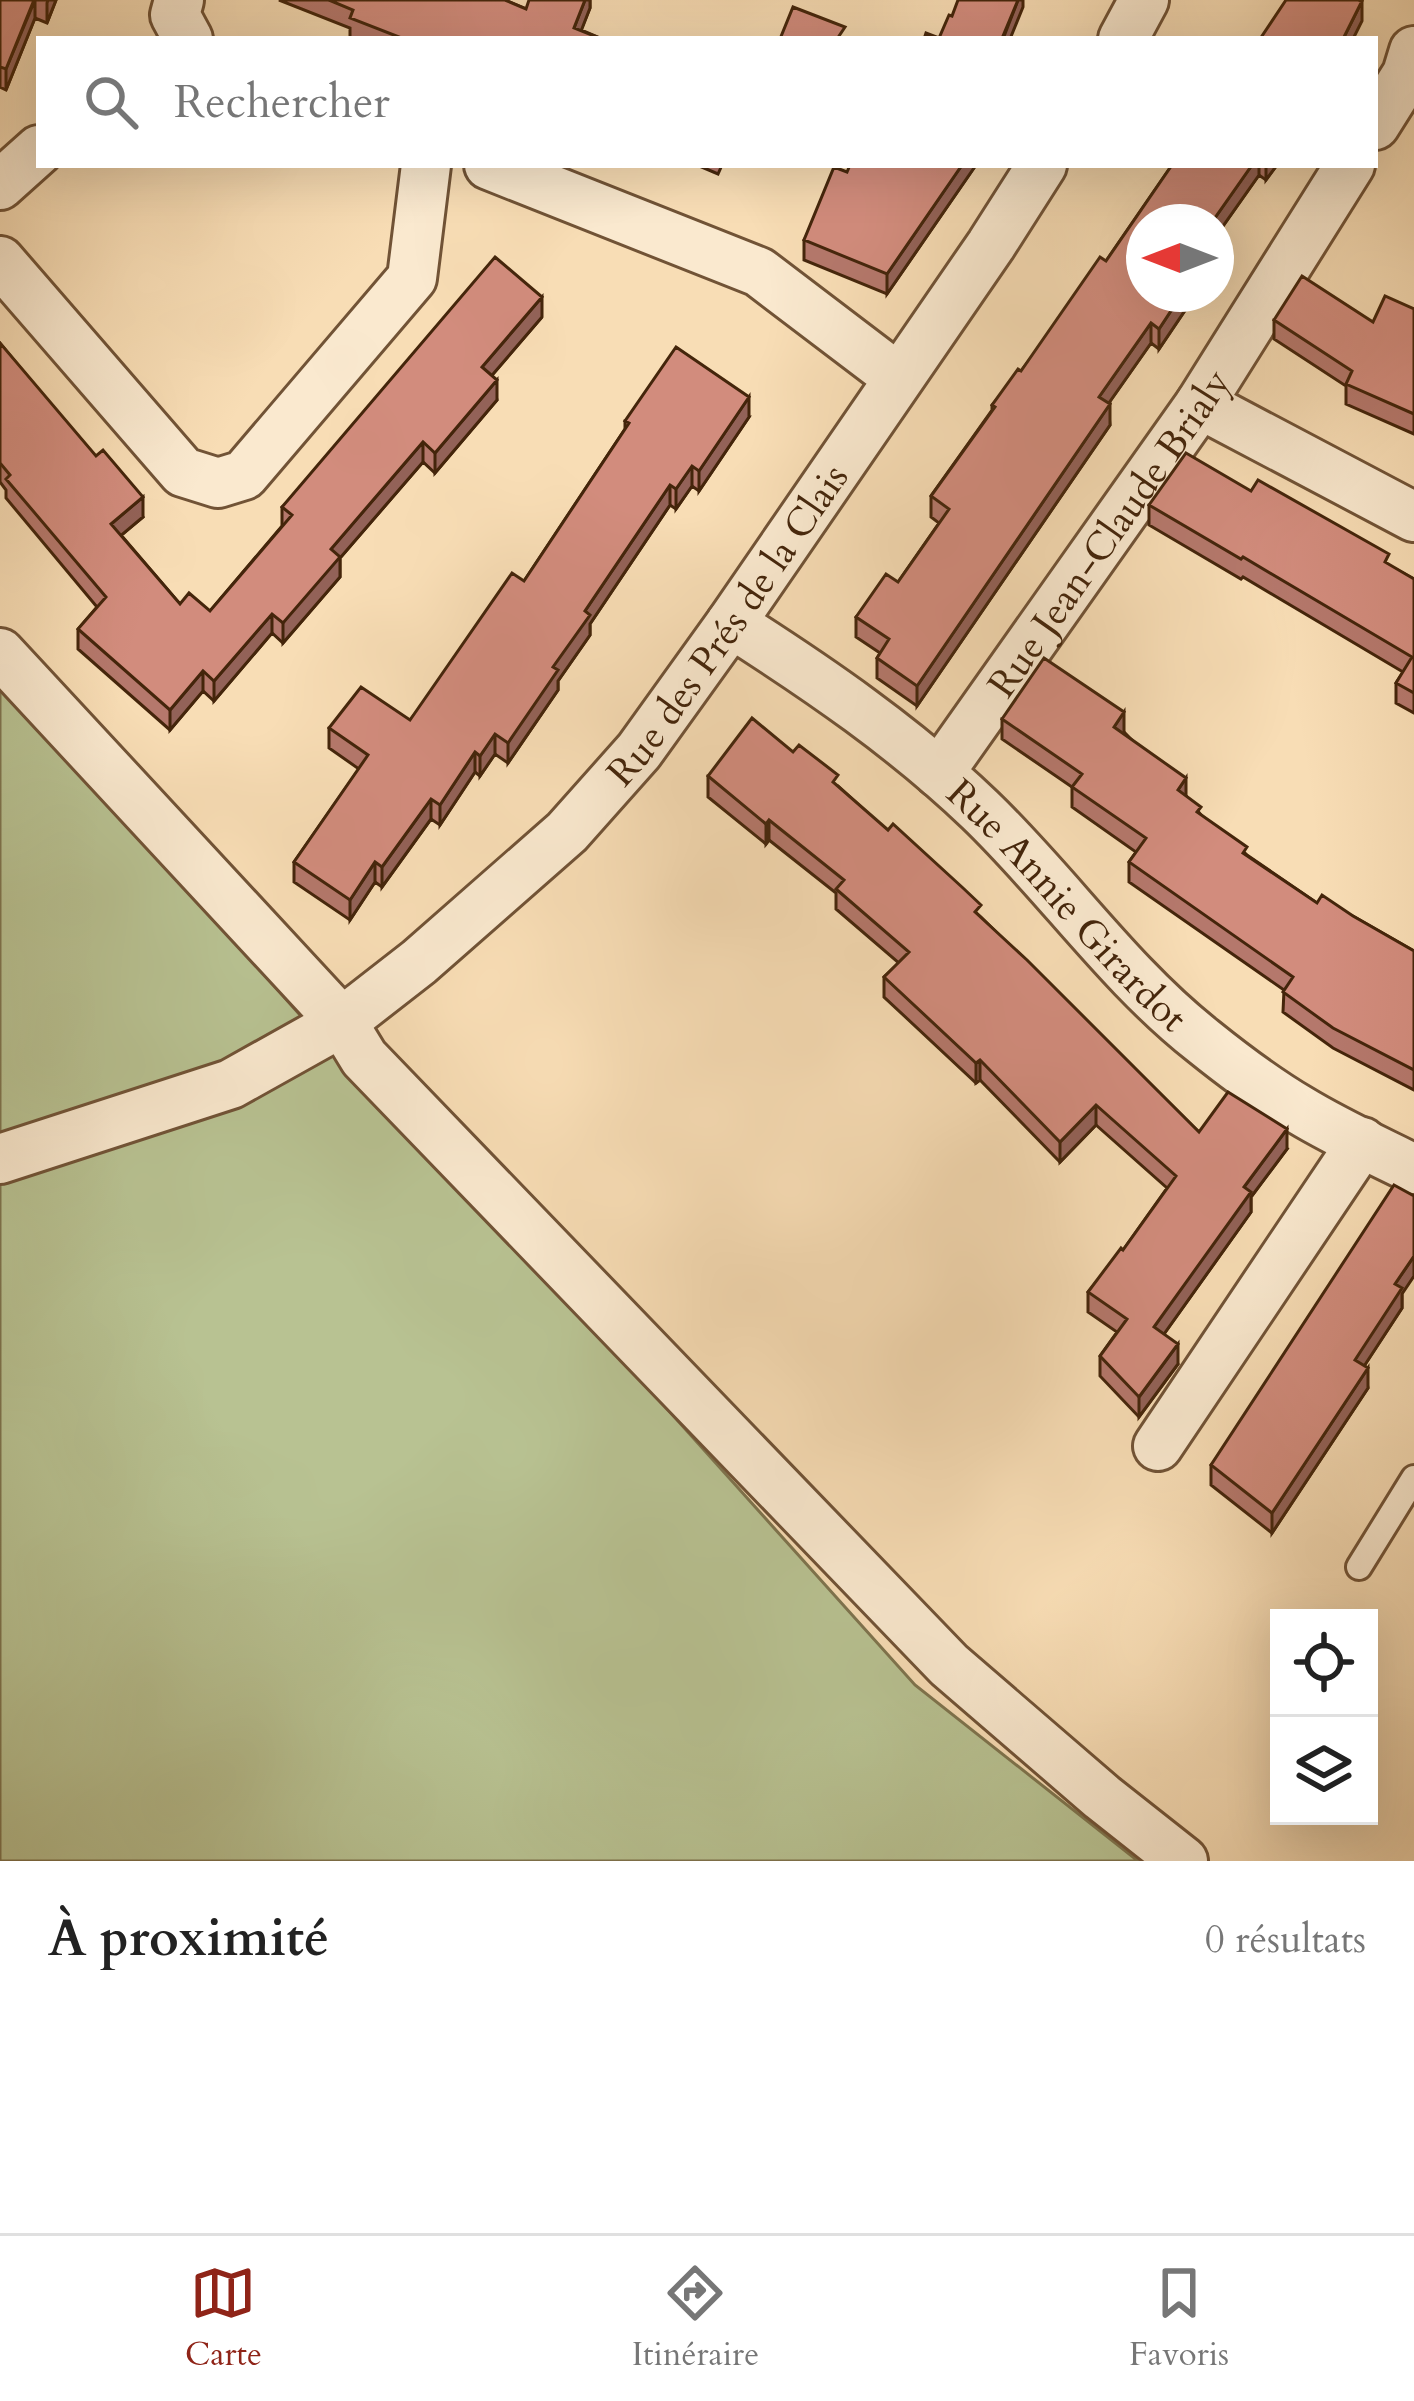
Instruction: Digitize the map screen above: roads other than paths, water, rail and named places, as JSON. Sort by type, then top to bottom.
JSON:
[{"type":"street","points":[[179,0],[176,15],[186,36]]},
{"type":"street","points":[[1125,36],[1144,0]]},
{"type":"street","points":[[1378,120],[1407,74],[1414,52]]},
{"type":"street","points":[[0,185],[36,153]]},
{"type":"street","points":[[0,261],[183,472],[218,483],[244,475],[412,278],[426,168]]},
{"type":"street","points":[[497,168],[759,272],[899,376]]},
{"type":"street","name":"Rue des Prés de la Clais","points":[[0,1159],[231,1084],[342,1022],[419,962],[567,832],[639,751],[731,623],[1040,168]]},
{"type":"street","name":"Rue Jean-Claude Brialy","points":[[939,773],[1200,404],[1348,168]]},
{"type":"street","points":[[1200,404],[1414,517]]},
{"type":"street","name":"Rue Annie Girardot","points":[[731,623],[856,707],[939,773],[994,824],[1119,961],[1199,1039],[1302,1112],[1414,1169]]},
{"type":"street","points":[[0,653],[342,1022],[364,1058],[950,1665],[1183,1861]]},
{"type":"street","points":[[1158,1446],[1362,1142]]},
{"type":"lane","points":[[1359,1567],[1414,1478]]}]
